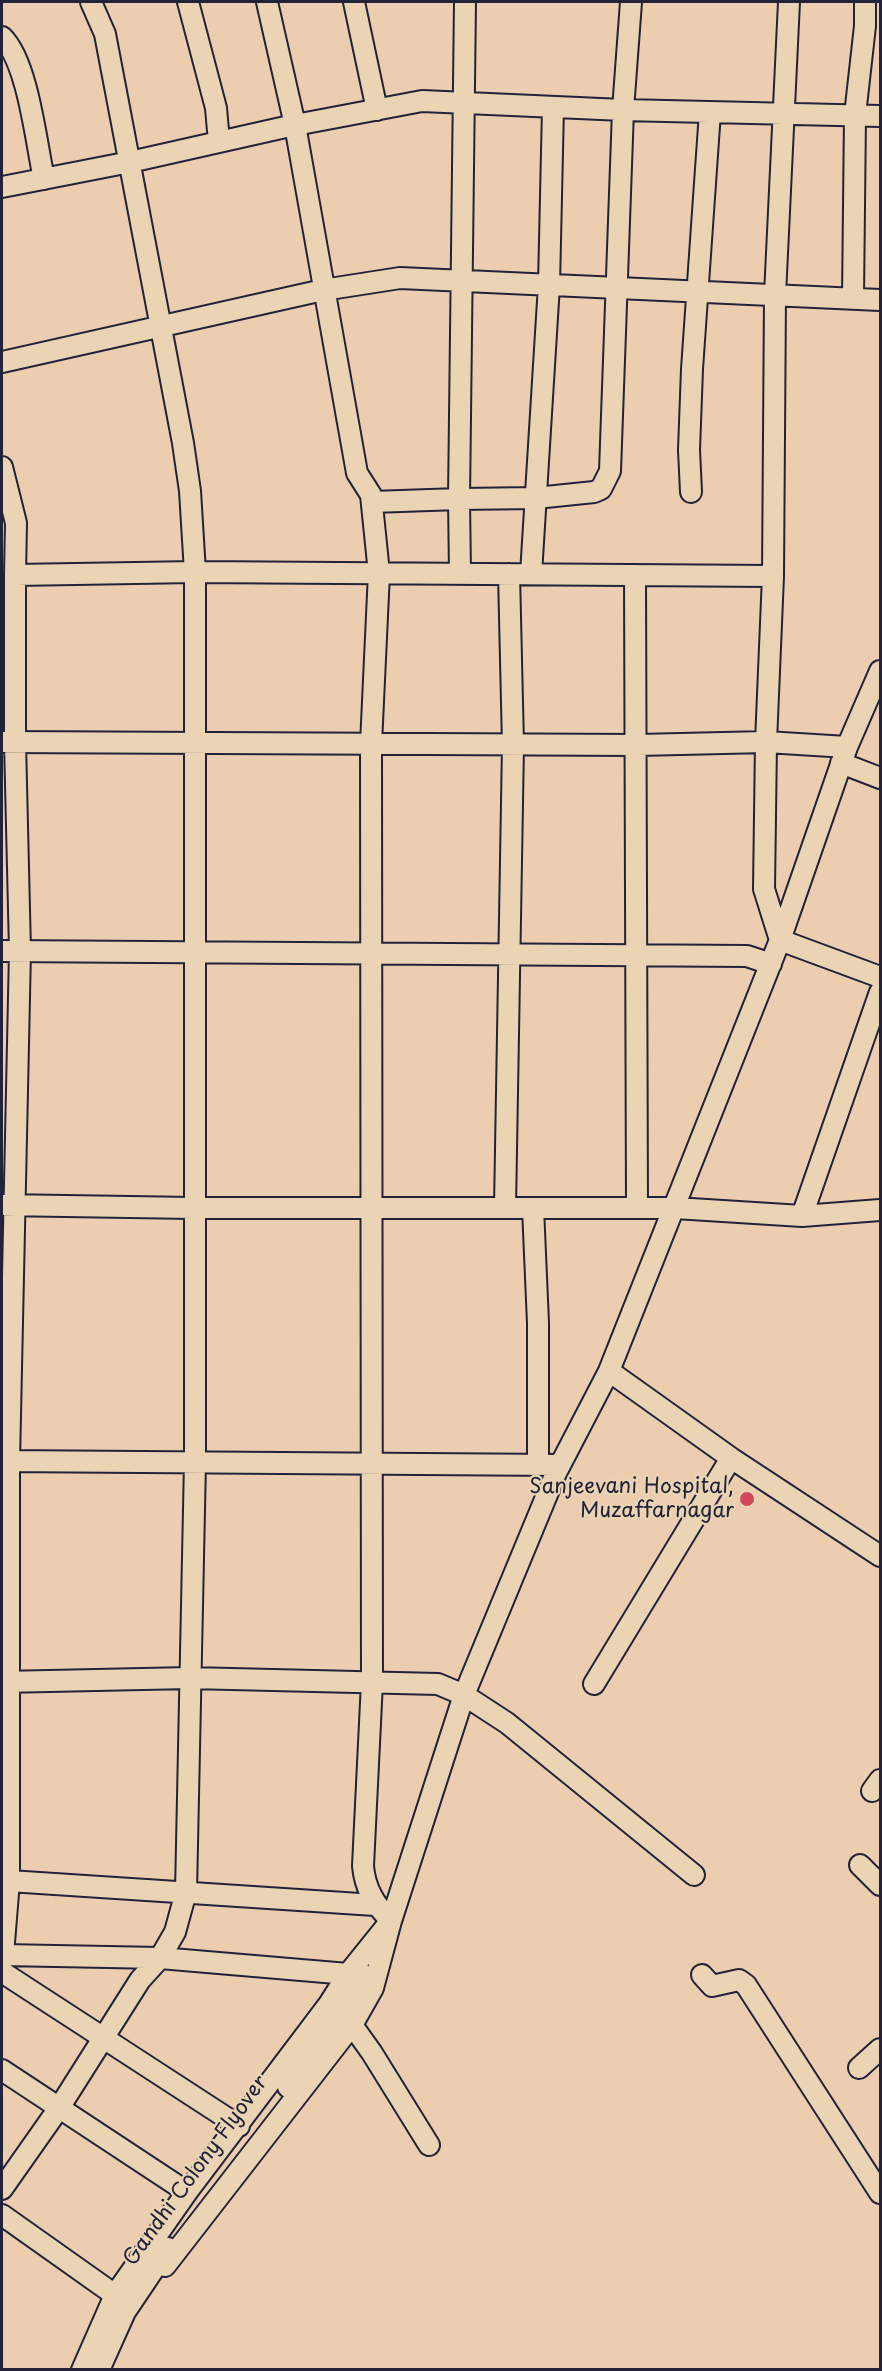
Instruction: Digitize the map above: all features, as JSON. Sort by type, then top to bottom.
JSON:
[{"type":"street","points":[[2,2189],[59,2108],[140,1980],[160,1958],[176,1932],[186,1892],[195,1462],[193,1208],[195,572],[190,491],[183,443],[105,34],[91,2]]},
{"type":"street","points":[[188,2],[216,108],[219,142]]},
{"type":"street","points":[[267,2],[295,125],[357,473],[372,502],[379,573],[371,744],[370,1208],[374,1465],[372,1682],[363,1866],[367,1886],[375,1905],[391,1922]]},
{"type":"street","points":[[354,2],[377,110]]},
{"type":"street","points":[[460,574],[465,2]]},
{"type":"street","points":[[372,502],[536,498],[594,492],[601,489],[610,471],[623,110],[631,2]]},
{"type":"street","points":[[780,940],[764,890],[766,742],[773,576],[775,295],[789,2]]},
{"type":"street","points":[[852,298],[855,116],[865,26],[865,2]]},
{"type":"street","points":[[2,37],[12,48],[20,67],[44,179]]},
{"type":"street","points":[[2,188],[295,125],[422,101],[623,110],[880,116]]},
{"type":"street","points":[[531,574],[549,285],[553,107]]},
{"type":"street","points":[[691,492],[689,450],[710,112]]},
{"type":"street","points":[[2,362],[323,290],[399,278],[880,300]]},
{"type":"street","points":[[2,467],[15,575],[8,742],[11,951],[5,1461],[5,1881],[2,1962]]},
{"type":"street","points":[[15,575],[195,572],[773,576]]},
{"type":"street","points":[[505,1207],[513,745],[509,574]]},
{"type":"street","points":[[635,574],[638,745],[635,956],[638,1208]]},
{"type":"street","points":[[165,2266],[352,2025],[373,1988],[391,1922],[464,1695],[560,1465],[609,1371],[771,964],[844,755],[880,671]]},
{"type":"street","points":[[8,742],[513,745],[766,742],[844,755],[880,778]]},
{"type":"street","points":[[780,940],[880,977]]},
{"type":"street","points":[[11,951],[747,956],[771,964]]},
{"type":"street","points":[[802,1216],[880,992]]},
{"type":"street","points":[[9,1205],[193,1208],[675,1208],[802,1216],[880,1210]]},
{"type":"street","points":[[533,1208],[538,1323],[538,1465]]},
{"type":"street","points":[[609,1371],[730,1458],[880,1556]]},
{"type":"street","points":[[594,1684],[730,1458]]},
{"type":"street","points":[[5,1461],[560,1465]]},
{"type":"street","points":[[6,1682],[190,1678],[438,1684],[464,1695],[507,1723],[694,1875]]},
{"type":"street","points":[[860,1865],[880,1885]]},
{"type":"street","points":[[5,1881],[375,1905]]},
{"type":"street","points":[[82,2370],[115,2295],[187,2192],[329,2004],[348,1974],[391,1922]]},
{"type":"street","name":"Gandhi Colony Flyover","points":[[99,2370],[125,2312],[153,2268],[247,2145],[344,2007],[391,1922]]},
{"type":"street","points":[[2,1962],[160,1958],[348,1974]]},
{"type":"street","points":[[2,1962],[103,2036],[239,2126]]},
{"type":"street","points":[[702,1975],[712,1986],[739,1980],[746,1985],[880,2193]]},
{"type":"street","points":[[352,2025],[429,2145]]},
{"type":"street","points":[[859,2068],[880,2049]]},
{"type":"street","points":[[2,2070],[187,2192]]},
{"type":"street","points":[[2,2215],[115,2295]]},
{"type":"place","name":"Sanjeevani Hospital, Muzaffarnagar","points":[[747,1499]]}]
